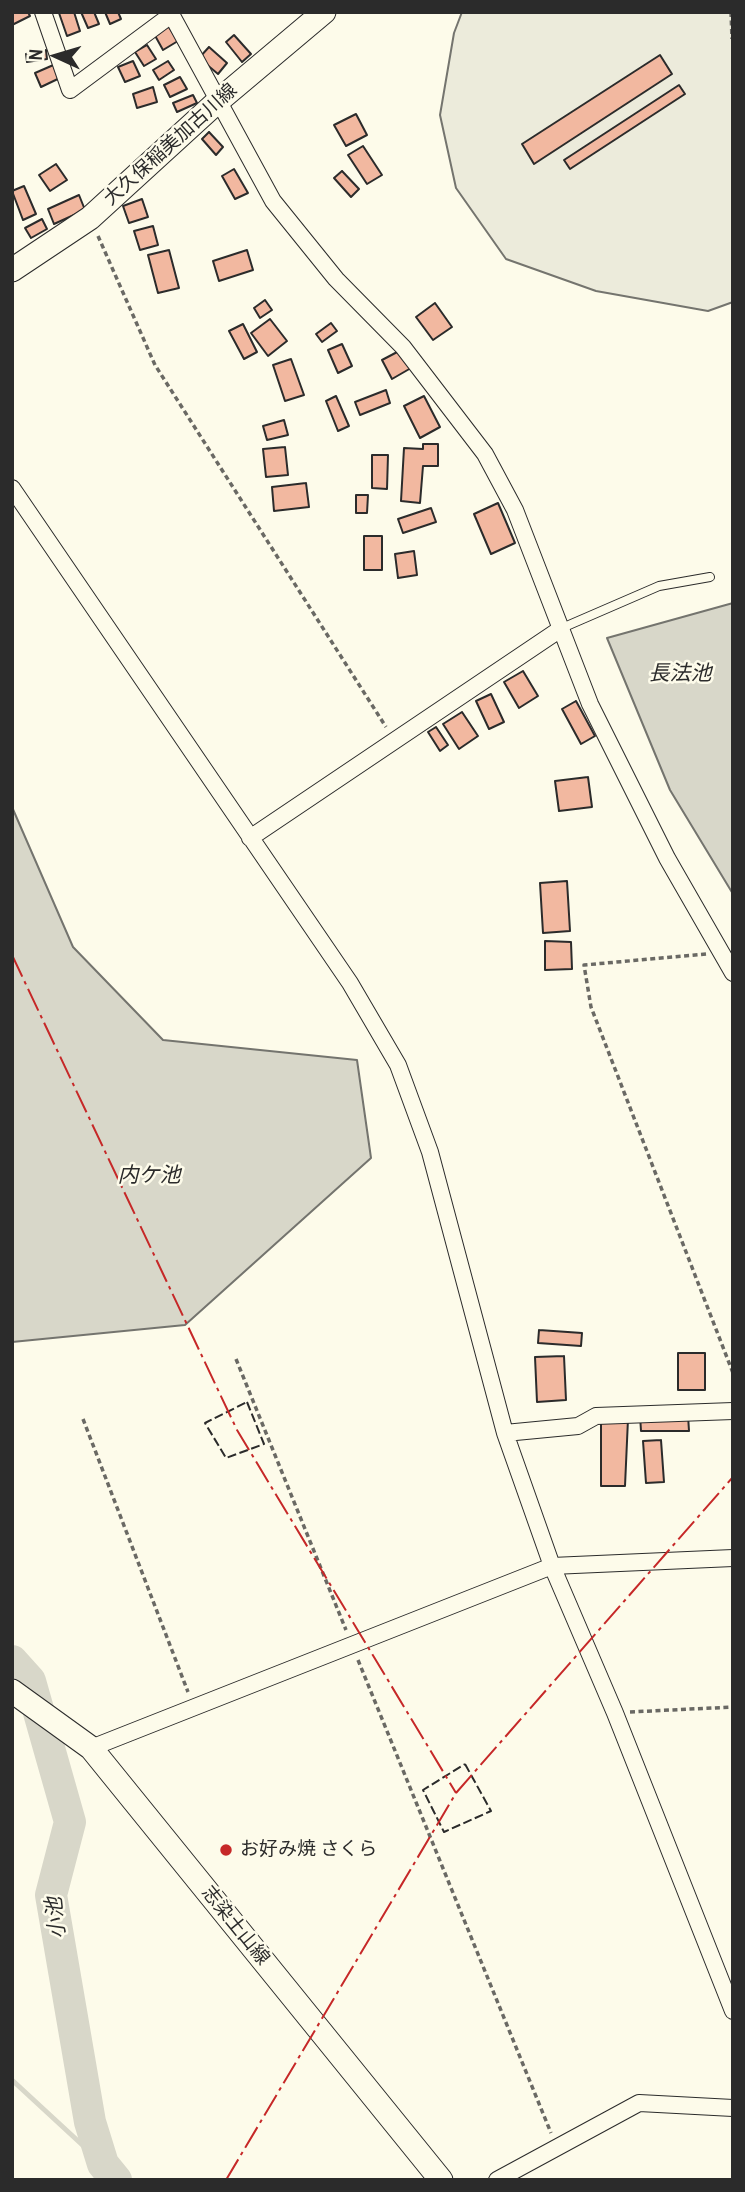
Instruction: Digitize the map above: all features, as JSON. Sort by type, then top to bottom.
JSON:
[{"type":"main road","name":"大久保稲美加古川線","points":[[12,270],[90,218],[217,102],[324,12]]},
{"type":"main road","name":"志染土山線","points":[[12,1691],[91,1748],[441,2180]]},
{"type":"street","points":[[43,12],[70,90],[171,13],[273,201],[336,279],[403,347],[485,454],[515,510],[590,704],[667,858],[733,973]]},
{"type":"street","points":[[12,488],[350,983],[398,1065],[430,1152],[505,1433],[552,1566],[615,1713],[733,2011]]},
{"type":"street","points":[[250,838],[562,628]]},
{"type":"street","points":[[505,1433],[578,1426],[596,1416],[733,1411]]},
{"type":"street","points":[[91,1748],[552,1566],[733,1558]]},
{"type":"street","points":[[497,2180],[639,2103],[733,2108]]},
{"type":"lane","points":[[562,628],[659,586],[710,577]]},
{"type":"path","points":[[731,12],[732,39]]},
{"type":"path","points":[[90,218],[155,365],[394,741]]},
{"type":"path","points":[[721,953],[584,965],[591,1007],[733,1373]]},
{"type":"path","points":[[236,1359],[557,2148]]},
{"type":"path","points":[[83,1419],[194,1707]]},
{"type":"path","points":[[615,1713],[733,1707]]},
{"type":"shaded area","points":[[462,12],[733,12],[733,302],[708,311],[596,291],[506,259],[456,188],[440,115],[454,33]]},
{"type":"water","name":"長法池","points":[[733,603],[733,894],[670,790],[607,638]]},
{"type":"water","name":"内ケ池","points":[[12,807],[73,947],[163,1040],[357,1060],[371,1158],[185,1325],[12,1342]]},
{"type":"building","points":[[12,12],[28,12],[30,16],[12,25]]},
{"type":"building","points":[[74,12],[80,31],[67,36],[59,13]]},
{"type":"building","points":[[81,12],[94,12],[99,24],[88,28]]},
{"type":"building","points":[[105,12],[118,12],[121,19],[110,24]]},
{"type":"building","points":[[167,24],[178,41],[163,50],[153,32]]},
{"type":"building","points":[[234,35],[251,54],[242,62],[226,42]]},
{"type":"building","points":[[147,45],[156,59],[144,66],[135,52]]},
{"type":"building","points":[[209,47],[227,63],[218,74],[199,58]]},
{"type":"building","points":[[46,50],[47,59],[27,62],[26,54]]},
{"type":"building","points":[[660,55],[672,74],[534,164],[522,144]]},
{"type":"building","points":[[133,61],[140,76],[125,82],[118,67]]},
{"type":"building","points":[[168,61],[174,70],[159,80],[153,70]]},
{"type":"building","points":[[58,63],[64,76],[41,87],[35,73]]},
{"type":"building","points":[[180,77],[187,89],[170,97],[164,85]]},
{"type":"building","points":[[679,85],[685,94],[570,169],[564,160]]},
{"type":"building","points":[[153,87],[157,102],[137,108],[133,94]]},
{"type":"building","points":[[193,95],[197,103],[177,112],[173,103]]},
{"type":"building","points":[[356,114],[367,135],[346,146],[334,125]]},
{"type":"building","points":[[209,132],[223,147],[216,155],[202,139]]},
{"type":"building","points":[[363,146],[382,175],[367,184],[348,155]]},
{"type":"building","points":[[56,164],[67,180],[50,191],[39,175]]},
{"type":"building","points":[[234,169],[248,193],[235,199],[222,176]]},
{"type":"building","points":[[342,171],[359,189],[351,197],[334,178]]},
{"type":"building","points":[[24,186],[36,214],[23,220],[12,191]]},
{"type":"building","points":[[79,195],[85,210],[54,224],[48,209]]},
{"type":"building","points":[[142,199],[148,217],[129,223],[123,206]]},
{"type":"building","points":[[42,219],[47,229],[31,238],[25,228]]},
{"type":"building","points":[[153,226],[158,245],[140,250],[134,231]]},
{"type":"building","points":[[169,250],[179,288],[158,293],[148,255]]},
{"type":"building","points":[[247,250],[253,270],[219,281],[213,261]]},
{"type":"building","points":[[265,300],[272,310],[260,318],[254,308]]},
{"type":"building","points":[[435,303],[452,327],[433,340],[416,317]]},
{"type":"building","points":[[270,319],[287,341],[268,356],[251,333]]},
{"type":"building","points":[[331,323],[337,331],[322,342],[316,334]]},
{"type":"building","points":[[243,324],[257,352],[244,359],[229,331]]},
{"type":"building","points":[[342,344],[352,366],[338,373],[328,350]]},
{"type":"building","points":[[401,350],[411,368],[392,379],[382,360]]},
{"type":"building","points":[[291,359],[304,395],[285,401],[273,365]]},
{"type":"building","points":[[386,390],[390,403],[360,415],[355,402]]},
{"type":"building","points":[[336,396],[349,426],[338,431],[326,401]]},
{"type":"building","points":[[424,396],[440,427],[420,438],[404,406]]},
{"type":"building","points":[[284,420],[288,435],[267,440],[263,426]]},
{"type":"building","points":[[423,444],[438,444],[438,466],[423,466],[420,503],[401,501],[404,448],[423,449]]},
{"type":"building","points":[[285,447],[288,475],[266,477],[263,449]]},
{"type":"building","points":[[372,455],[388,455],[387,489],[372,488]]},
{"type":"building","points":[[306,483],[309,507],[274,511],[272,487]]},
{"type":"building","points":[[356,495],[368,495],[367,513],[356,513]]},
{"type":"building","points":[[498,503],[515,543],[491,554],[474,514]]},
{"type":"building","points":[[431,508],[436,522],[403,533],[398,519]]},
{"type":"building","points":[[364,536],[382,536],[382,570],[364,570]]},
{"type":"building","points":[[414,551],[417,575],[398,578],[395,554]]},
{"type":"building","points":[[523,671],[538,696],[519,708],[504,682]]},
{"type":"building","points":[[491,694],[504,722],[489,729],[476,701]]},
{"type":"building","points":[[576,701],[595,736],[581,744],[562,709]]},
{"type":"building","points":[[462,712],[478,736],[459,749],[443,724]]},
{"type":"building","points":[[436,727],[448,745],[440,751],[428,732]]},
{"type":"building","points":[[588,777],[592,807],[559,811],[555,781]]},
{"type":"building","points":[[567,881],[570,931],[543,933],[540,883]]},
{"type":"building","points":[[545,941],[571,942],[572,969],[545,970]]},
{"type":"building","points":[[539,1330],[582,1333],[581,1346],[538,1343]]},
{"type":"building","points":[[678,1353],[705,1353],[705,1390],[678,1390]]},
{"type":"building","points":[[564,1356],[566,1400],[537,1402],[535,1357]]},
{"type":"building","points":[[640,1415],[688,1415],[689,1431],[641,1431]]},
{"type":"building","points":[[628,1419],[625,1486],[601,1486],[601,1420]]},
{"type":"building","points":[[661,1440],[664,1482],[646,1483],[643,1441]]},
{"type":"waterway","name":"小池","points":[[12,1661],[30,1681],[70,1822],[51,1895],[90,2122],[103,2164],[116,2180]]},
{"type":"waterway","points":[[12,2080],[103,2164]]},
{"type":"fence","points":[[247,1402],[264,1444],[226,1458],[205,1423],[247,1402]]},
{"type":"fence","points":[[465,1764],[491,1811],[444,1832],[423,1790],[465,1764]]},
{"type":"power","points":[[12,955],[237,1430],[456,1793]]},
{"type":"power","points":[[226,2180],[456,1793],[733,1477]]},
{"type":"place","name":"お好み焼 さくら","points":[[226,1850]]}]
